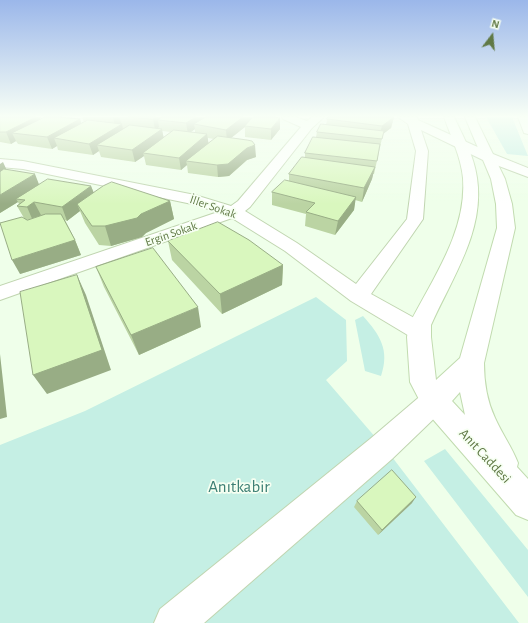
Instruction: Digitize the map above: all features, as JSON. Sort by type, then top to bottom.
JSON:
[{"type":"street","name":"Ergin Sokak","points":[[0,293],[234,212],[244,204],[292,146]]},
{"type":"street","points":[[358,296],[415,219],[422,151],[420,146]]},
{"type":"street","name":"Anıt Caddesi","points":[[461,146],[470,178],[467,222],[456,253],[423,318],[419,332],[420,365],[423,382],[434,401],[523,497]]},
{"type":"street","points":[[464,146],[528,173]]},
{"type":"street","name":"Anıt Caddesi","points":[[483,146],[498,179],[504,204],[506,228],[471,363],[472,392],[479,416],[488,437],[523,497]]},
{"type":"street","name":"İller Sokak","points":[[0,163],[22,165],[195,200],[234,212],[292,247],[358,296],[419,332]]},
{"type":"street","points":[[174,623],[381,449],[434,401],[471,363]]},
{"type":"green space","points":[[503,146],[524,146],[528,156],[507,154]]},
{"type":"green space","name":"Anıtkabir","points":[[316,297],[346,320],[347,361],[326,380],[389,453],[519,623],[0,623],[0,445],[85,411]]},
{"type":"green space","points":[[363,316],[379,336],[382,343],[384,351],[384,367],[381,376],[365,371],[355,320]]},
{"type":"green space","points":[[445,449],[528,550],[528,597],[424,461]]},
{"type":"building","points":[[105,146],[138,146],[132,150]]},
{"type":"building","points":[[152,146],[193,146],[179,158],[143,153]]},
{"type":"building","points":[[205,146],[252,146],[247,148],[228,164],[217,165],[186,161]]},
{"type":"building","points":[[308,146],[380,146],[377,161],[305,153]]},
{"type":"building","points":[[302,157],[375,167],[364,188],[289,174]]},
{"type":"building","points":[[4,169],[35,174],[0,195],[0,172]]},
{"type":"building","points":[[48,179],[91,186],[62,207],[34,202],[27,207],[17,206],[25,200],[16,199]]},
{"type":"building","points":[[285,180],[356,197],[338,221],[306,212],[315,203],[272,192]]},
{"type":"building","points":[[112,182],[170,201],[141,214],[137,218],[105,226],[92,226],[77,204],[103,186]]},
{"type":"building","points":[[46,214],[61,214],[75,240],[12,260],[0,223],[22,217],[27,220]]},
{"type":"building","points":[[218,222],[249,240],[283,265],[220,294],[168,241]]},
{"type":"building","points":[[153,248],[198,307],[131,335],[96,267]]},
{"type":"building","points":[[77,275],[102,350],[33,375],[20,292]]},
{"type":"building","points":[[392,470],[416,497],[382,530],[357,501]]}]
